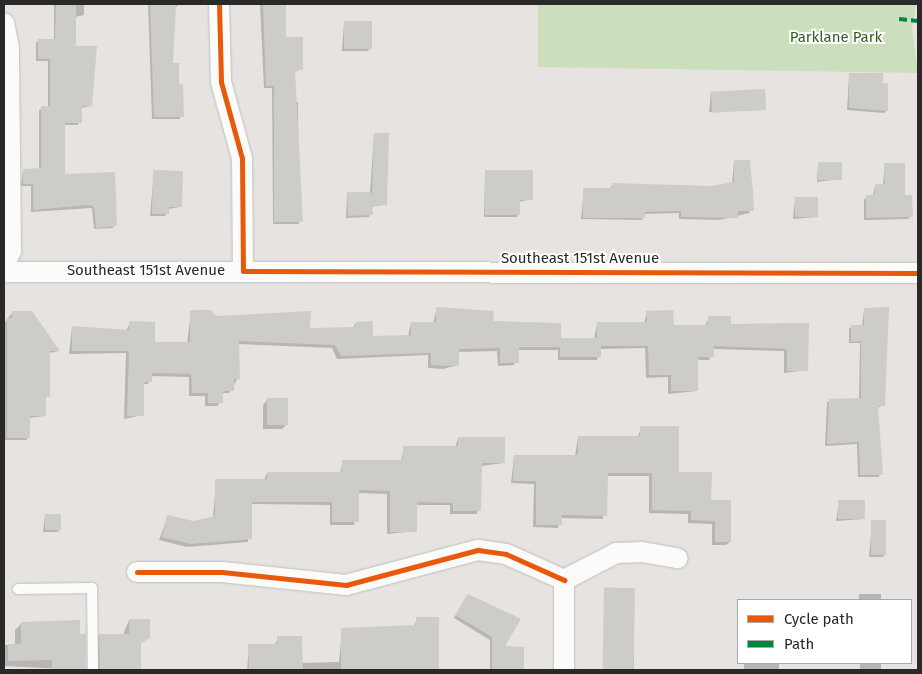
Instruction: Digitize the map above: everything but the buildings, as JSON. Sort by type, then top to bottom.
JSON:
[{"type":"street","points":[[219,4],[221,82],[242,158],[243,271]]},
{"type":"street","points":[[4,23],[9,48],[10,251],[4,265]]},
{"type":"street","name":"Southeast 151st Avenue","points":[[4,272],[918,273]]},
{"type":"street","points":[[137,572],[222,572],[346,585],[478,550],[506,554],[564,580]]},
{"type":"street","points":[[564,580],[616,554],[642,552],[676,558]]},
{"type":"street","points":[[564,580],[564,670]]},
{"type":"lane","points":[[18,589],[92,588],[93,670]]},
{"type":"green space","name":"Parklane Park","points":[[538,4],[916,4],[912,29],[918,73],[538,67]]},
{"type":"marked path","points":[[899,19],[918,21]]},
{"type":"cycle path","points":[[219,4],[221,82],[242,158],[243,271],[918,273]]},
{"type":"cycle path","points":[[137,572],[222,572],[346,585],[478,550],[506,554],[564,580]]}]
